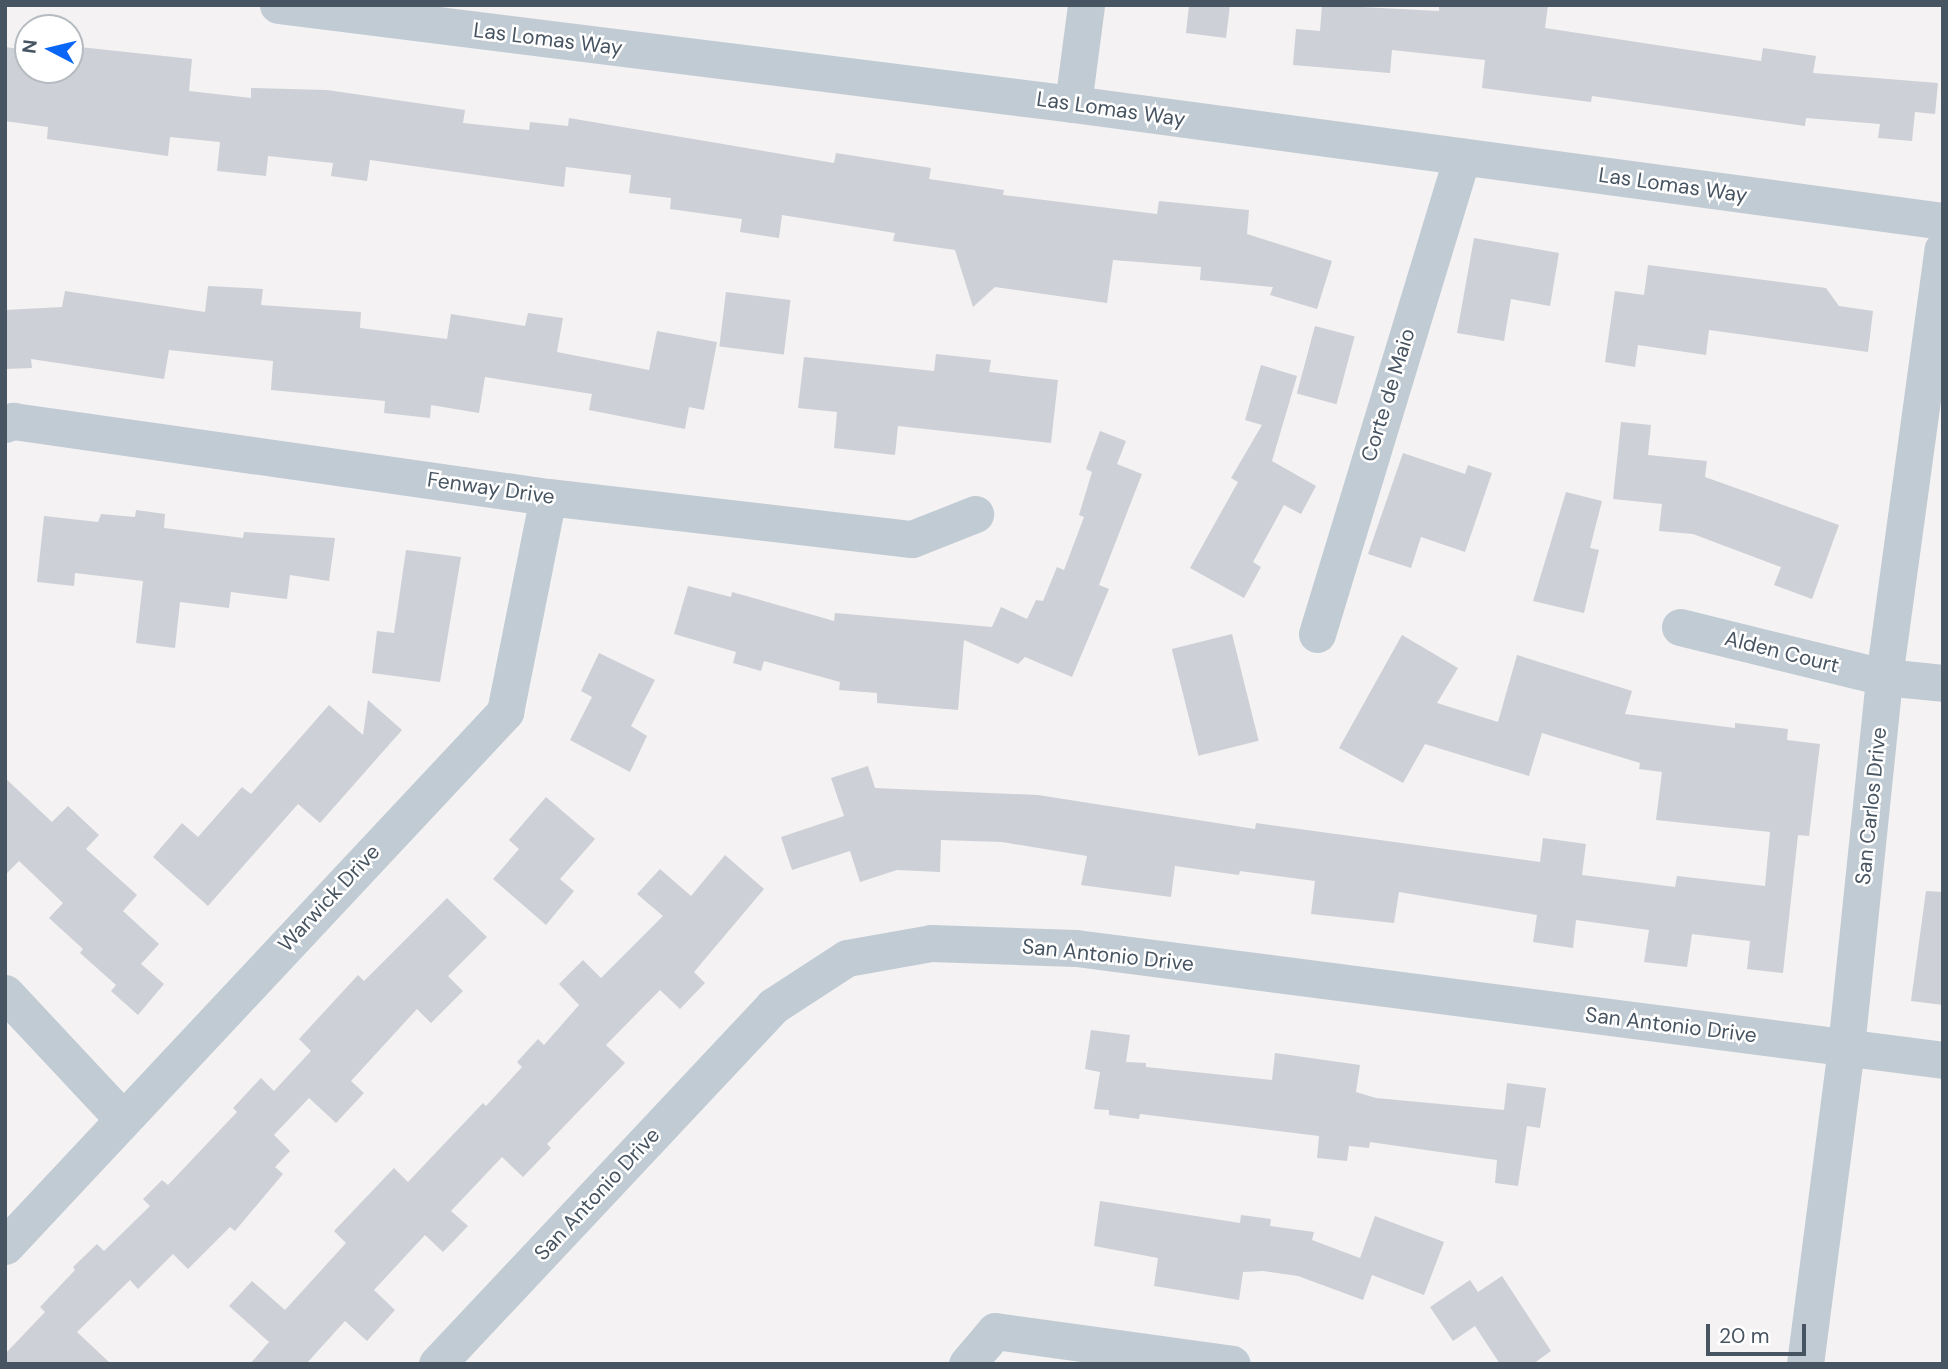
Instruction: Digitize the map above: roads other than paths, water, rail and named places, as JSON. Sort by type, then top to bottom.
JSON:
[{"type":"street","name":"Las Lomas Way","points":[[278,5],[320,8],[1073,104],[1943,221]]},
{"type":"street","points":[[1073,104],[1086,5]]},
{"type":"street","name":"Corte de Maio","points":[[1317,634],[1462,157]]},
{"type":"street","name":"San Carlos Drive","points":[[1805,1364],[1846,1047],[1884,677],[1943,249]]},
{"type":"street","name":"Fenway Drive","points":[[5,424],[13,421],[548,497],[912,539],[975,514]]},
{"type":"street","name":"Warwick Drive","points":[[5,1246],[505,712],[548,497]]},
{"type":"street","name":"Alden Court","points":[[1680,627],[1884,677],[1943,683]]},
{"type":"street","name":"San Antonio Drive","points":[[437,1364],[773,1006],[846,958],[931,943],[1076,948],[1943,1060]]},
{"type":"street","points":[[5,993],[122,1118]]},
{"type":"street","points":[[967,1364],[995,1331],[1232,1364]]}]
